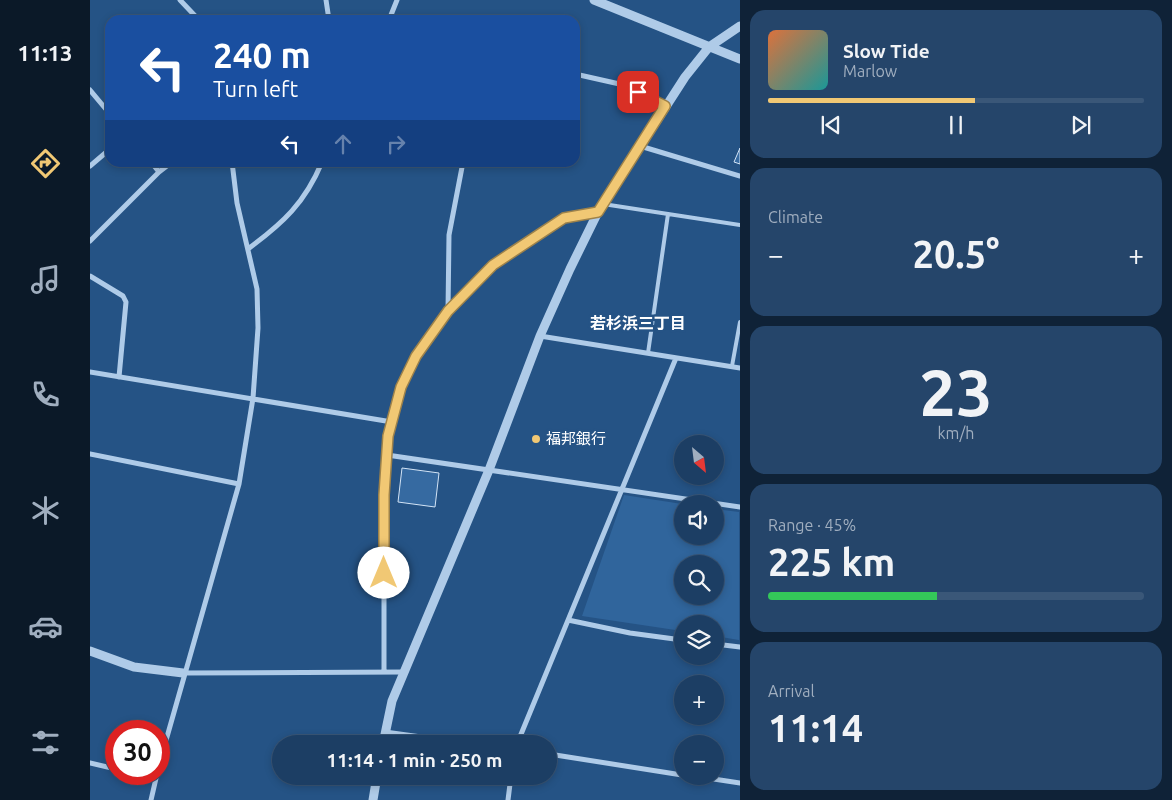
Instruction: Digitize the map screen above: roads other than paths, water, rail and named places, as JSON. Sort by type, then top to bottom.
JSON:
[{"type":"street","points":[[180,0],[194,15]]},
{"type":"street","points":[[326,0],[328,15]]},
{"type":"street","points":[[391,15],[397,0]]},
{"type":"street","points":[[594,0],[740,59]]},
{"type":"street","points":[[384,735],[392,702],[488,470],[540,336],[601,208],[639,146],[696,61],[709,47],[740,26]]},
{"type":"street","points":[[580,75],[624,85],[665,106]]},
{"type":"street","points":[[90,90],[105,108]]},
{"type":"street","points":[[639,146],[740,176]]},
{"type":"street","points":[[90,166],[105,153]]},
{"type":"street","points":[[155,167],[159,172]]},
{"type":"street","points":[[90,241],[166,167]]},
{"type":"street","points":[[170,723],[239,484],[253,398],[258,328],[257,288],[237,203],[233,167]]},
{"type":"street","points":[[248,249],[280,226],[294,212],[320,167]]},
{"type":"street","points":[[448,311],[449,235],[462,167]]},
{"type":"street","points":[[384,671],[384,495],[392,422],[401,387],[416,356],[448,311],[493,265],[564,218],[601,208]]},
{"type":"street","points":[[90,276],[123,296],[126,302],[119,377]]},
{"type":"street","points":[[540,336],[740,368]]},
{"type":"street","points":[[521,735],[676,358]]},
{"type":"street","points":[[90,372],[392,422]]},
{"type":"street","points":[[90,454],[239,484]]},
{"type":"street","points":[[387,455],[740,507]]},
{"type":"street","points":[[568,620],[630,633],[674,639]]},
{"type":"street","points":[[724,645],[740,648]]},
{"type":"street","points":[[90,651],[134,667],[183,673],[404,672]]},
{"type":"street","points":[[385,732],[407,735]]},
{"type":"street","points":[[557,755],[674,773]]},
{"type":"street","points":[[90,763],[105,766]]},
{"type":"street","points":[[724,781],[740,783]]},
{"type":"street","points":[[151,800],[154,785]]},
{"type":"street","points":[[373,800],[376,785]]},
{"type":"street","points":[[508,800],[510,785]]},
{"type":"lane","points":[[601,208],[668,214],[740,225]]},
{"type":"lane","points":[[648,353],[668,214]]},
{"type":"lane","points":[[732,366],[740,322]]},
{"type":"place","name":"福邦銀行","points":[[536,439]]},
{"type":"district","name":"若杉浜三丁目","points":[[638,323]]}]
